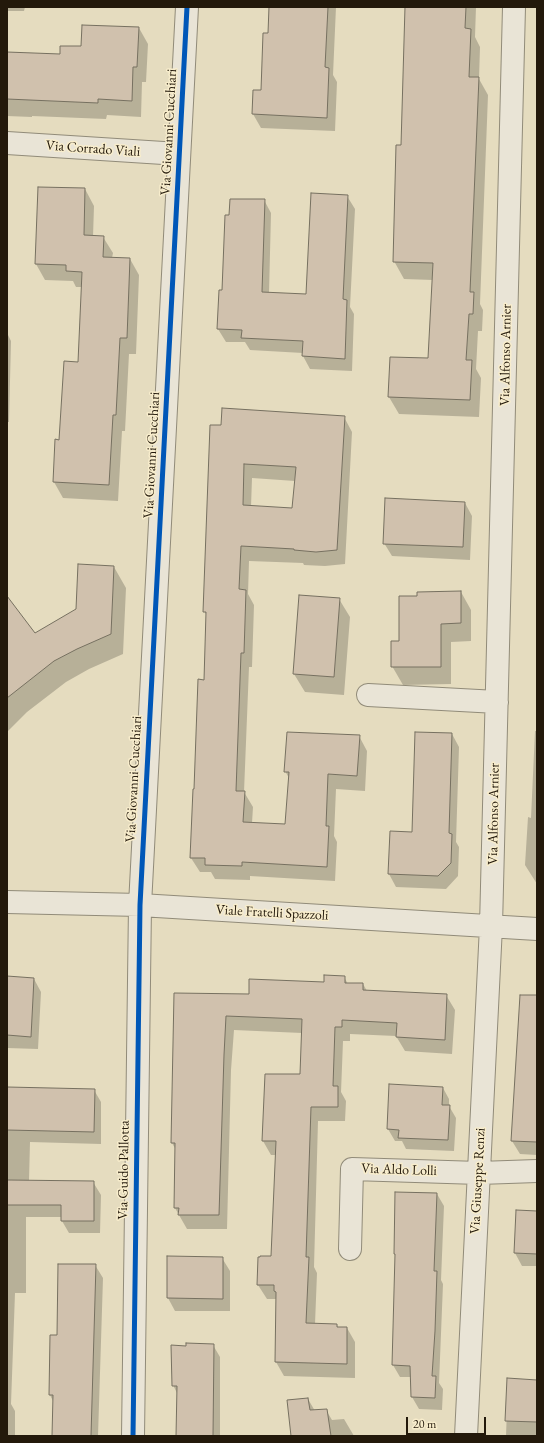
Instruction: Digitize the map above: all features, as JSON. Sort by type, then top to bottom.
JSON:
[{"type":"street","name":"Via Giovanni Cucchiari","points":[[140,905],[187,7]]},
{"type":"street","name":"Via Alfonso Arnier","points":[[491,926],[514,7]]},
{"type":"street","name":"Via Corrado Viali","points":[[7,143],[179,154]]},
{"type":"street","points":[[368,695],[497,702]]},
{"type":"street","name":"Viale Fratelli Spazzoli","points":[[7,902],[140,905],[537,929]]},
{"type":"street","name":"Via Guido Pallotta","points":[[133,1436],[140,905]]},
{"type":"street","name":"Via Giuseppe Renzi","points":[[466,1436],[491,926]]},
{"type":"street","name":"Via Aldo Lolli","points":[[350,1249],[352,1169],[479,1173]]},
{"type":"street","points":[[479,1173],[537,1171]]},
{"type":"building","points":[[269,7],[328,7],[325,67],[329,68],[327,118],[252,114],[253,90],[261,90],[263,33],[268,33]]},
{"type":"building","points":[[405,7],[466,7],[465,28],[471,29],[469,77],[479,77],[470,292],[474,292],[473,314],[469,314],[466,360],[472,360],[470,400],[388,397],[390,357],[428,358],[433,263],[393,262],[396,145],[401,145]]},
{"type":"building","points":[[82,25],[139,27],[137,67],[133,67],[132,101],[98,99],[98,103],[7,99],[7,52],[60,54],[60,46],[81,46]]},
{"type":"building","points":[[38,187],[85,188],[84,235],[104,236],[103,257],[130,258],[127,338],[120,338],[116,415],[113,415],[109,485],[53,482],[55,439],[59,440],[64,361],[78,362],[82,272],[66,271],[66,265],[35,264]]},
{"type":"building","points":[[311,193],[348,195],[343,299],[347,300],[345,359],[302,356],[303,341],[241,338],[242,330],[217,329],[219,290],[222,290],[225,215],[229,215],[230,199],[265,199],[262,292],[306,294]]},
{"type":"building","points":[[222,408],[345,416],[337,550],[316,552],[294,549],[241,546],[239,589],[246,590],[244,653],[241,653],[236,791],[245,791],[243,822],[285,824],[289,772],[284,772],[287,732],[360,735],[357,776],[328,774],[326,826],[329,826],[327,867],[242,862],[242,866],[205,865],[205,858],[190,858],[198,679],[204,680],[206,612],[203,612],[210,425],[221,425]],"holes":[[[244,464],[296,467],[292,508],[243,505]]]},
{"type":"building","points":[[385,498],[465,502],[463,547],[383,544]]},
{"type":"building","points":[[78,564],[114,566],[111,634],[54,661],[7,698],[7,596],[35,633],[76,609]]},
{"type":"building","points":[[461,591],[461,623],[441,624],[441,667],[391,667],[391,641],[399,641],[399,596],[417,596],[417,592]]},
{"type":"building","points":[[299,595],[340,598],[334,677],[293,674]]},
{"type":"building","points":[[415,732],[452,733],[449,833],[452,834],[451,863],[438,876],[388,874],[390,831],[412,832]]},
{"type":"building","points":[[324,975],[345,976],[345,983],[363,983],[363,990],[447,994],[445,1040],[396,1037],[397,1023],[342,1020],[342,1027],[335,1027],[333,1086],[338,1086],[338,1107],[311,1107],[306,1257],[309,1257],[306,1323],[337,1324],[337,1327],[347,1327],[347,1364],[275,1362],[276,1292],[274,1291],[274,1285],[257,1285],[258,1257],[271,1256],[276,1141],[262,1141],[265,1074],[300,1074],[302,1019],[226,1016],[219,1215],[178,1215],[179,1208],[174,1208],[175,1143],[171,1143],[174,993],[249,994],[249,979],[324,982]]},
{"type":"building","points":[[7,976],[34,978],[31,1037],[7,1035]]},
{"type":"building","points":[[520,995],[537,995],[537,1142],[511,1141]]},
{"type":"building","points":[[389,1084],[443,1087],[442,1105],[450,1105],[448,1140],[398,1138],[399,1130],[387,1129]]},
{"type":"building","points":[[7,1087],[95,1089],[94,1132],[7,1130]]},
{"type":"building","points":[[7,1180],[94,1181],[94,1221],[61,1221],[61,1205],[7,1205]]},
{"type":"building","points":[[395,1192],[437,1193],[434,1271],[437,1271],[432,1376],[436,1376],[435,1398],[411,1397],[410,1366],[392,1365]]},
{"type":"building","points":[[516,1210],[537,1211],[537,1254],[514,1253]]},
{"type":"building","points":[[167,1256],[223,1257],[223,1299],[167,1298]]},
{"type":"building","points":[[58,1264],[96,1264],[91,1436],[52,1436],[53,1395],[49,1395],[50,1335],[57,1335]]},
{"type":"building","points":[[186,1343],[214,1344],[213,1436],[176,1436],[177,1386],[172,1386],[171,1345],[186,1346]]},
{"type":"building","points":[[507,1378],[537,1380],[537,1422],[505,1421]]},
{"type":"building","points":[[308,1398],[310,1410],[327,1409],[331,1436],[291,1436],[287,1400]]},
{"type":"cycle path","points":[[133,1436],[140,905],[187,7]]}]
